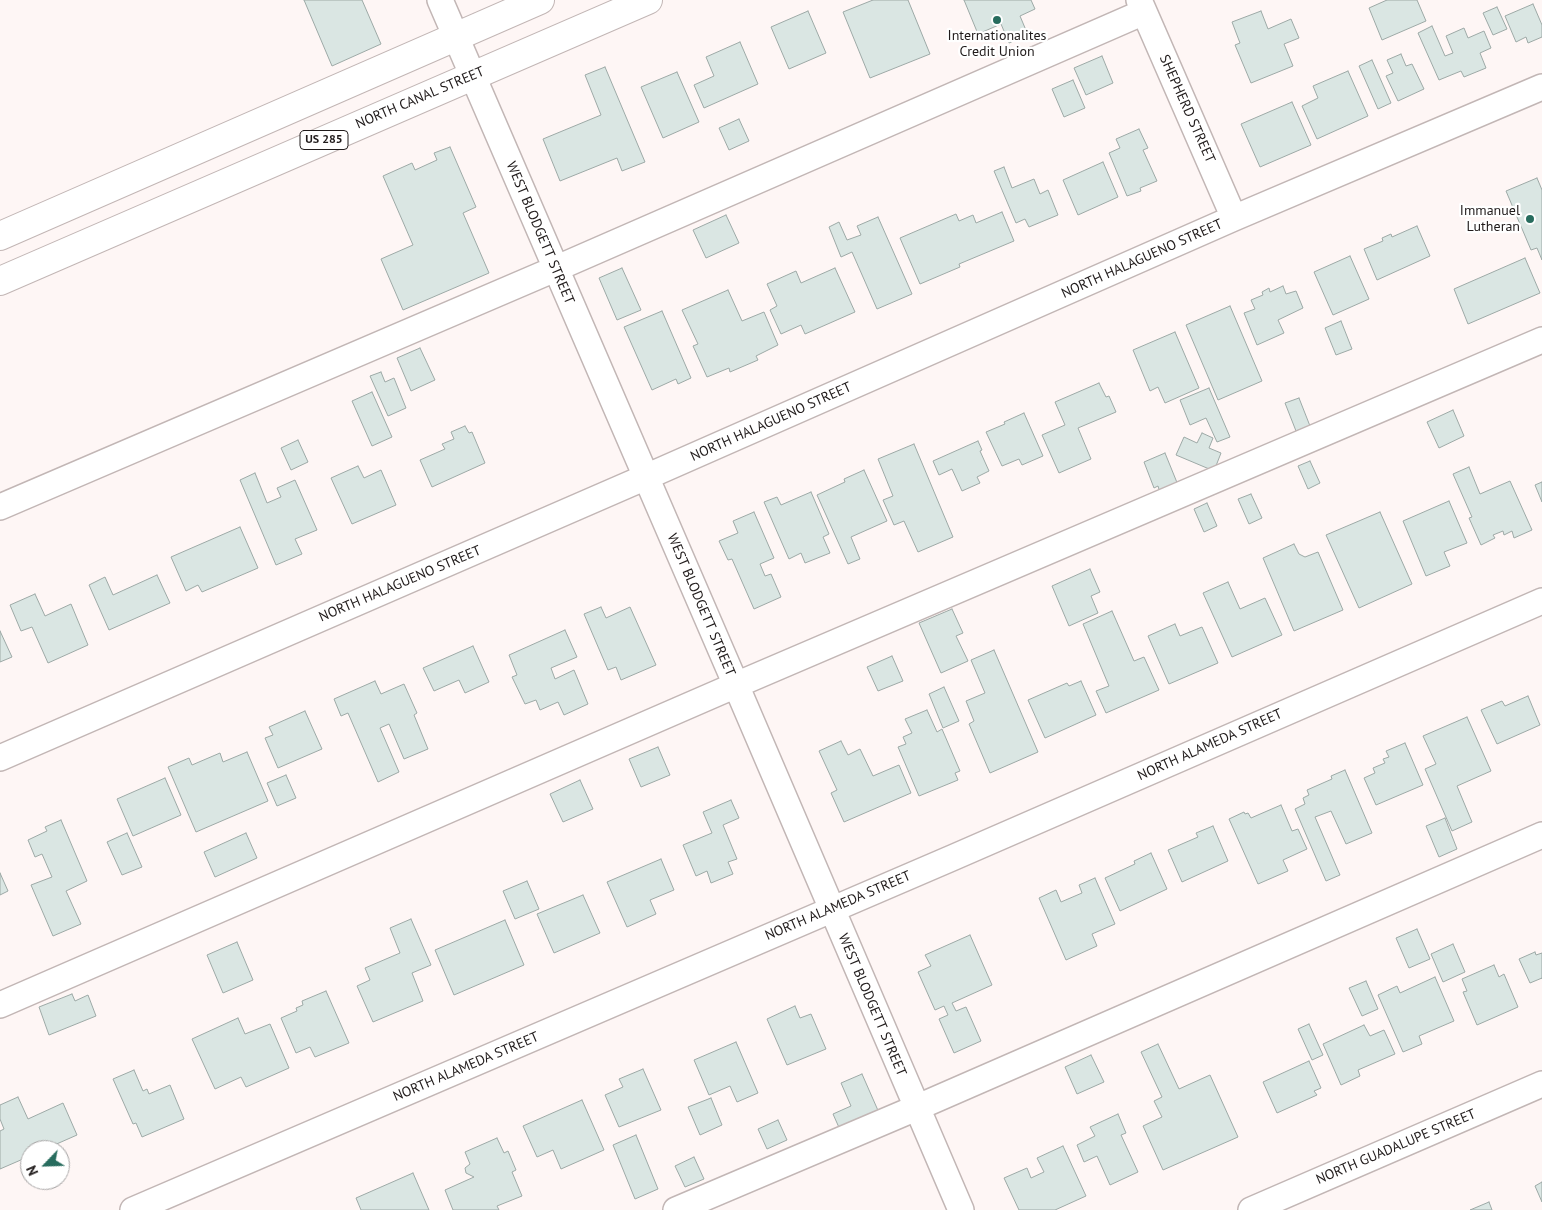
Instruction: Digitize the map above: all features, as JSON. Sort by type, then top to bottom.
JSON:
[{"type":"highway","points":[[0,236],[540,0]]},
{"type":"highway","name":"NORTH CANAL STREET","points":[[0,281],[648,0]]},
{"type":"street","name":"WEST BLODGETT STREET","points":[[440,0],[961,1210]]},
{"type":"street","name":"SHEPHERD STREET","points":[[1142,6],[1234,218]]},
{"type":"street","points":[[0,507],[555,269],[1142,6]]},
{"type":"street","name":"NORTH HALAGUENO STREET","points":[[0,758],[646,477],[1234,218],[1542,87]]},
{"type":"street","points":[[0,1005],[736,685],[1542,340]]},
{"type":"street","name":"NORTH ALAMEDA STREET","points":[[133,1210],[1542,601]]},
{"type":"street","points":[[676,1210],[916,1108],[1542,835]]},
{"type":"street","name":"NORTH GUADALUPE STREET","points":[[1250,1210],[1542,1084]]},
{"type":"building","points":[[304,0],[362,0],[381,44],[332,66]]},
{"type":"building","points":[[873,0],[908,0],[930,54],[870,78],[843,12]]},
{"type":"building","name":"Internationalites Credit Union","points":[[964,0],[1031,0],[1035,9],[1020,16],[1028,35],[1009,43],[1001,24],[978,34]]},
{"type":"building","points":[[1387,0],[1417,0],[1426,21],[1382,40],[1369,8]]},
{"type":"building","points":[[1533,4],[1542,25],[1542,37],[1528,43],[1526,37],[1516,42],[1505,16]]},
{"type":"building","points":[[1497,7],[1507,29],[1493,35],[1483,13]]},
{"type":"building","points":[[808,11],[826,53],[789,69],[771,27]]},
{"type":"building","points":[[1261,11],[1268,29],[1291,19],[1299,38],[1284,44],[1293,66],[1251,83],[1235,45],[1240,43],[1232,22]]},
{"type":"building","points":[[1432,26],[1445,56],[1453,53],[1446,36],[1464,28],[1468,38],[1484,31],[1491,48],[1480,53],[1486,68],[1464,77],[1461,71],[1439,80],[1418,33]]},
{"type":"building","points":[[740,42],[758,84],[704,108],[694,85],[714,76],[706,57]]},
{"type":"building","points":[[1401,54],[1406,66],[1412,64],[1424,89],[1398,101],[1386,76],[1393,73],[1387,60]]},
{"type":"building","points":[[1102,56],[1113,83],[1086,95],[1074,68]]},
{"type":"building","points":[[1372,60],[1391,103],[1378,109],[1359,66]]},
{"type":"building","points":[[605,67],[645,162],[622,171],[617,158],[560,181],[543,139],[601,115],[585,75]]},
{"type":"building","points":[[1348,71],[1368,116],[1317,139],[1302,106],[1318,98],[1313,86]]},
{"type":"building","points":[[677,72],[699,122],[663,138],[641,87]]},
{"type":"building","points":[[1073,80],[1085,108],[1064,117],[1052,89]]},
{"type":"building","points":[[1292,102],[1311,145],[1260,167],[1241,124]]},
{"type":"building","points":[[739,119],[749,141],[729,150],[719,128]]},
{"type":"building","points":[[1139,129],[1148,148],[1143,150],[1157,181],[1140,188],[1141,191],[1127,196],[1109,153],[1120,148],[1116,139]]},
{"type":"building","points":[[450,147],[476,207],[463,213],[489,273],[403,310],[381,259],[413,245],[383,176],[412,163],[415,170],[437,160],[434,153]]},
{"type":"building","points":[[1103,162],[1118,197],[1078,215],[1063,180]]},
{"type":"building","points":[[1004,167],[1012,188],[1034,179],[1040,194],[1048,190],[1058,215],[1029,227],[1025,219],[1016,223],[994,171]]},
{"type":"building","name":"Immanuel Lutheran","points":[[1537,178],[1542,190],[1542,260],[1537,248],[1531,250],[1506,191]]},
{"type":"building","points":[[1002,212],[1014,241],[959,264],[960,267],[920,284],[900,238],[956,214],[959,221],[973,215],[976,223]]},
{"type":"building","points":[[726,215],[739,243],[706,258],[693,230]]},
{"type":"building","points":[[878,217],[912,294],[877,309],[852,252],[841,257],[829,227],[839,222],[847,240],[861,235],[857,226]]},
{"type":"building","points":[[1417,226],[1430,256],[1377,280],[1364,249],[1383,241],[1382,238],[1391,234],[1392,237]]},
{"type":"building","points":[[1350,256],[1369,299],[1333,315],[1314,272]]},
{"type":"building","points":[[1525,258],[1540,293],[1468,324],[1454,289]]},
{"type":"building","points":[[622,268],[641,310],[617,320],[599,278]]},
{"type":"building","points":[[835,268],[855,312],[805,334],[801,325],[781,334],[770,310],[777,306],[767,284],[796,271],[801,283]]},
{"type":"building","points":[[1283,286],[1286,294],[1296,291],[1303,308],[1278,320],[1284,333],[1257,345],[1244,313],[1255,309],[1251,300],[1263,295],[1262,292],[1269,288],[1270,292]]},
{"type":"building","points":[[728,290],[742,321],[764,312],[778,345],[756,356],[758,360],[730,372],[729,368],[707,377],[693,346],[698,344],[682,310]]},
{"type":"building","points":[[1230,306],[1262,381],[1218,400],[1186,325]]},
{"type":"building","points":[[662,311],[691,378],[678,384],[676,379],[652,390],[624,327]]},
{"type":"building","points":[[1341,321],[1352,349],[1336,355],[1325,328]]},
{"type":"building","points":[[1175,332],[1199,388],[1165,403],[1158,387],[1150,391],[1133,350]]},
{"type":"building","points":[[420,348],[435,380],[411,391],[397,358]]},
{"type":"building","points":[[381,372],[385,382],[394,378],[406,408],[388,416],[370,376]]},
{"type":"building","points":[[1099,383],[1106,397],[1109,396],[1116,412],[1078,428],[1091,459],[1059,473],[1042,435],[1065,425],[1055,402]]},
{"type":"building","points":[[1209,388],[1230,437],[1217,442],[1206,418],[1190,425],[1180,400]]},
{"type":"building","points":[[372,392],[392,437],[372,446],[352,401]]},
{"type":"building","points":[[1299,398],[1310,426],[1296,431],[1285,403]]},
{"type":"building","points":[[1453,410],[1464,436],[1439,448],[1427,422]]},
{"type":"building","points":[[1024,413],[1043,456],[1022,465],[1019,459],[1002,466],[986,432]]},
{"type":"building","points":[[465,426],[469,433],[472,432],[485,463],[432,487],[420,460],[445,449],[442,444],[454,439],[451,432]]},
{"type":"building","points":[[1202,433],[1213,438],[1209,448],[1221,453],[1214,471],[1176,455],[1184,437],[1197,443]]},
{"type":"building","points":[[298,440],[308,462],[291,470],[281,448]]},
{"type":"building","points":[[978,441],[982,450],[980,451],[989,471],[977,477],[980,483],[962,491],[952,469],[939,475],[933,461]]},
{"type":"building","points":[[914,444],[953,537],[918,552],[904,521],[894,525],[883,500],[893,496],[878,459]]},
{"type":"building","points":[[1165,453],[1178,485],[1160,493],[1158,486],[1154,488],[1144,462]]},
{"type":"building","points":[[1310,461],[1320,483],[1308,489],[1298,466]]},
{"type":"building","points":[[358,466],[364,478],[381,470],[396,505],[352,524],[331,478]]},
{"type":"building","points":[[1469,467],[1480,494],[1510,481],[1532,530],[1514,538],[1512,531],[1504,535],[1503,531],[1493,535],[1495,538],[1481,545],[1469,518],[1472,517],[1453,474]]},
{"type":"building","points":[[864,470],[887,521],[851,537],[860,559],[848,564],[817,495],[845,482],[844,479]]},
{"type":"building","points":[[255,473],[267,503],[281,497],[277,488],[295,480],[317,530],[295,539],[302,554],[276,565],[240,480]]},
{"type":"building","points":[[1542,482],[1542,502],[1535,485]]},
{"type":"building","points":[[811,492],[829,534],[823,537],[830,553],[805,563],[801,553],[789,559],[764,502],[777,497],[781,505]]},
{"type":"building","points":[[1251,494],[1262,518],[1249,524],[1238,499]]},
{"type":"building","points":[[1449,501],[1467,543],[1444,552],[1450,566],[1426,576],[1403,521]]},
{"type":"building","points":[[1207,503],[1217,526],[1204,532],[1194,509]]},
{"type":"building","points":[[754,512],[774,558],[760,564],[765,576],[771,574],[781,597],[754,609],[732,559],[728,560],[719,541],[738,533],[733,521]]},
{"type":"building","points":[[1380,512],[1412,584],[1359,608],[1326,535]]},
{"type":"building","points":[[240,527],[258,568],[202,592],[198,585],[186,591],[171,557]]},
{"type":"building","points":[[1294,544],[1299,554],[1305,557],[1318,552],[1343,610],[1294,631],[1263,558]]},
{"type":"building","points":[[1090,569],[1100,592],[1091,596],[1098,613],[1069,626],[1052,586]]},
{"type":"building","points":[[157,575],[170,603],[109,630],[89,585],[105,577],[113,595]]},
{"type":"building","points":[[1228,582],[1240,609],[1265,598],[1282,635],[1232,657],[1203,593]]},
{"type":"building","points":[[35,594],[45,616],[71,604],[88,645],[48,663],[32,627],[21,631],[10,605]]},
{"type":"building","points":[[601,607],[606,618],[630,607],[656,665],[621,680],[616,667],[608,670],[584,614]]},
{"type":"building","points":[[952,609],[963,633],[956,636],[968,661],[941,673],[919,623]]},
{"type":"building","points":[[1112,611],[1134,661],[1144,657],[1159,690],[1106,713],[1096,691],[1109,686],[1083,624]]},
{"type":"building","points":[[1175,624],[1180,636],[1202,627],[1218,663],[1169,684],[1148,636]]},
{"type":"building","points":[[565,630],[577,657],[551,668],[555,679],[574,670],[588,704],[564,715],[558,702],[540,710],[536,700],[525,704],[512,677],[517,675],[509,655]]},
{"type":"building","points":[[0,631],[12,657],[0,662]]},
{"type":"building","points":[[473,646],[489,682],[465,693],[459,680],[434,691],[423,668]]},
{"type":"building","points":[[994,650],[1038,752],[990,773],[969,724],[974,721],[966,701],[985,693],[971,660]]},
{"type":"building","points":[[892,656],[903,681],[878,691],[867,667]]},
{"type":"building","points":[[375,681],[381,694],[404,684],[417,713],[414,715],[428,749],[404,759],[389,724],[380,728],[399,772],[378,782],[348,713],[341,716],[334,699]]},
{"type":"building","points":[[1081,681],[1096,715],[1045,738],[1028,700],[1067,683],[1069,686]]},
{"type":"building","points":[[944,687],[959,721],[943,728],[929,694]]},
{"type":"building","points":[[1528,696],[1540,725],[1497,744],[1481,710],[1502,701],[1505,706]]},
{"type":"building","points":[[927,710],[937,732],[942,729],[960,771],[955,773],[958,780],[919,796],[898,747],[906,744],[903,737],[912,733],[905,719]]},
{"type":"building","points":[[305,711],[322,749],[278,768],[265,738],[273,735],[269,727]]},
{"type":"building","points":[[1467,717],[1491,771],[1457,786],[1472,822],[1452,831],[1425,769],[1436,764],[1423,736]]},
{"type":"building","points":[[841,741],[848,755],[860,749],[873,776],[899,765],[911,793],[844,822],[831,793],[837,790],[819,751]]},
{"type":"building","points":[[1405,743],[1423,785],[1376,805],[1364,778],[1375,773],[1373,768],[1385,763],[1383,759],[1389,757],[1386,751]]},
{"type":"building","points":[[658,747],[670,775],[641,787],[629,759]]},
{"type":"building","points":[[247,752],[268,801],[196,832],[168,767],[189,758],[192,765],[220,753],[223,762]]},
{"type":"building","points":[[1345,770],[1372,833],[1346,844],[1331,811],[1315,817],[1340,875],[1326,881],[1295,809],[1305,804],[1303,798],[1309,795],[1307,790],[1332,779],[1331,776]]},
{"type":"building","points":[[286,775],[296,798],[277,806],[267,783]]},
{"type":"building","points":[[165,778],[181,815],[133,836],[117,799]]},
{"type":"building","points":[[580,780],[593,809],[563,822],[550,794]]},
{"type":"building","points":[[731,800],[739,818],[723,825],[737,859],[728,862],[733,874],[711,883],[707,871],[696,876],[683,845],[712,833],[703,812]]},
{"type":"building","points":[[1281,805],[1292,831],[1298,829],[1307,849],[1283,860],[1288,871],[1258,884],[1229,819],[1244,812],[1245,814],[1248,813],[1251,818]]},
{"type":"building","points":[[1445,818],[1457,849],[1439,857],[1426,826]]},
{"type":"building","points":[[61,820],[87,881],[66,891],[81,924],[53,936],[31,885],[52,877],[42,854],[35,857],[28,840],[47,831],[45,827]]},
{"type":"building","points":[[1213,826],[1228,861],[1182,882],[1168,850],[1198,837],[1196,833]]},
{"type":"building","points":[[127,833],[142,867],[122,875],[107,842]]},
{"type":"building","points":[[246,833],[257,858],[215,877],[204,852]]},
{"type":"building","points":[[1151,853],[1167,889],[1120,911],[1105,878],[1135,864],[1134,861]]},
{"type":"building","points":[[661,859],[674,890],[650,900],[656,914],[627,927],[607,882]]},
{"type":"building","points":[[0,873],[8,891],[0,895]]},
{"type":"building","points":[[1095,878],[1115,924],[1092,934],[1097,946],[1066,960],[1039,898],[1056,890],[1061,902],[1082,893],[1079,885]]},
{"type":"building","points":[[527,881],[539,909],[515,919],[503,891]]},
{"type":"building","points":[[583,895],[600,933],[554,953],[537,914]]},
{"type":"building","points":[[411,919],[431,965],[412,973],[423,1001],[373,1022],[357,986],[370,980],[365,968],[400,953],[390,928]]},
{"type":"building","points":[[505,920],[524,965],[454,995],[435,950]]},
{"type":"building","points":[[1417,929],[1430,959],[1409,968],[1396,938]]},
{"type":"building","points":[[970,935],[992,985],[952,1003],[956,1011],[966,1007],[981,1041],[954,1053],[939,1019],[948,1015],[944,1006],[935,1010],[918,972],[931,966],[925,955]]},
{"type":"building","points":[[237,942],[253,980],[223,993],[207,955]]},
{"type":"building","points":[[1453,944],[1465,972],[1443,982],[1431,954]]},
{"type":"building","points":[[1535,952],[1536,955],[1542,953],[1542,978],[1530,983],[1519,959]]},
{"type":"building","points":[[1494,965],[1499,977],[1504,974],[1518,1007],[1477,1025],[1463,992],[1467,991],[1462,979]]},
{"type":"building","points":[[1435,977],[1454,1021],[1419,1036],[1422,1044],[1403,1052],[1378,995],[1397,986],[1400,993]]},
{"type":"building","points":[[1366,981],[1378,1009],[1362,1016],[1349,988]]},
{"type":"building","points":[[326,991],[349,1043],[315,1057],[310,1047],[296,1053],[281,1018],[297,1011],[296,1008],[303,1005],[302,1001]]},
{"type":"building","points":[[72,994],[75,1001],[88,995],[96,1016],[49,1035],[39,1007]]},
{"type":"building","points":[[795,1006],[800,1018],[811,1014],[826,1049],[787,1065],[767,1019]]},
{"type":"building","points":[[238,1018],[245,1034],[270,1024],[289,1068],[246,1087],[241,1077],[215,1089],[192,1039]]},
{"type":"building","points":[[1309,1024],[1323,1055],[1312,1060],[1298,1029]]},
{"type":"building","points":[[1364,1025],[1370,1036],[1384,1030],[1395,1054],[1358,1070],[1360,1076],[1341,1085],[1323,1044]]},
{"type":"building","points":[[736,1042],[758,1093],[737,1102],[730,1086],[709,1095],[694,1060]]},
{"type":"building","points":[[1158,1044],[1179,1089],[1210,1075],[1238,1137],[1163,1170],[1143,1126],[1162,1117],[1154,1101],[1162,1097],[1141,1052]]},
{"type":"building","points":[[1091,1055],[1104,1082],[1077,1094],[1065,1067]]},
{"type":"building","points":[[1309,1061],[1321,1088],[1314,1091],[1317,1095],[1277,1113],[1263,1082]]},
{"type":"building","points":[[643,1069],[661,1110],[619,1127],[605,1095],[623,1087],[619,1079]]},
{"type":"building","points":[[134,1070],[143,1091],[147,1089],[149,1094],[170,1085],[184,1119],[142,1137],[136,1123],[133,1124],[113,1079]]},
{"type":"building","points":[[862,1074],[880,1115],[841,1132],[833,1114],[851,1106],[841,1083]]},
{"type":"building","points":[[18,1097],[28,1119],[63,1103],[77,1135],[66,1140],[20,1140],[20,1160],[0,1169],[0,1131],[4,1129],[0,1119],[0,1105]]},
{"type":"building","points":[[711,1098],[722,1125],[700,1135],[688,1107]]},
{"type":"building","points":[[582,1100],[604,1150],[561,1169],[553,1150],[537,1157],[523,1126]]},
{"type":"building","points":[[1118,1114],[1126,1133],[1121,1135],[1138,1172],[1110,1185],[1097,1156],[1084,1162],[1077,1145],[1095,1136],[1090,1127]]},
{"type":"building","points":[[778,1120],[787,1140],[767,1149],[758,1129]]},
{"type":"building","points":[[636,1135],[658,1189],[635,1199],[613,1145]]},
{"type":"building","points":[[497,1138],[504,1153],[508,1151],[516,1170],[512,1172],[522,1196],[497,1206],[499,1210],[453,1210],[445,1190],[474,1177],[466,1173],[465,1168],[470,1164],[465,1152]]},
{"type":"building","points":[[1063,1146],[1086,1196],[1055,1210],[1019,1210],[1004,1178],[1027,1168],[1031,1178],[1044,1172],[1037,1158]]},
{"type":"building","points":[[694,1157],[704,1179],[685,1187],[675,1166]]},
{"type":"building","points":[[413,1173],[429,1210],[361,1210],[356,1198]]},
{"type":"building","points":[[1542,1182],[1542,1202],[1535,1186]]},
{"type":"building","points":[[1489,1202],[1492,1210],[1470,1210]]},
{"type":"place","name":"Internationalites Credit Union","points":[[997,20]]},
{"type":"place","name":"Immanuel Lutheran","points":[[1530,219]]}]
